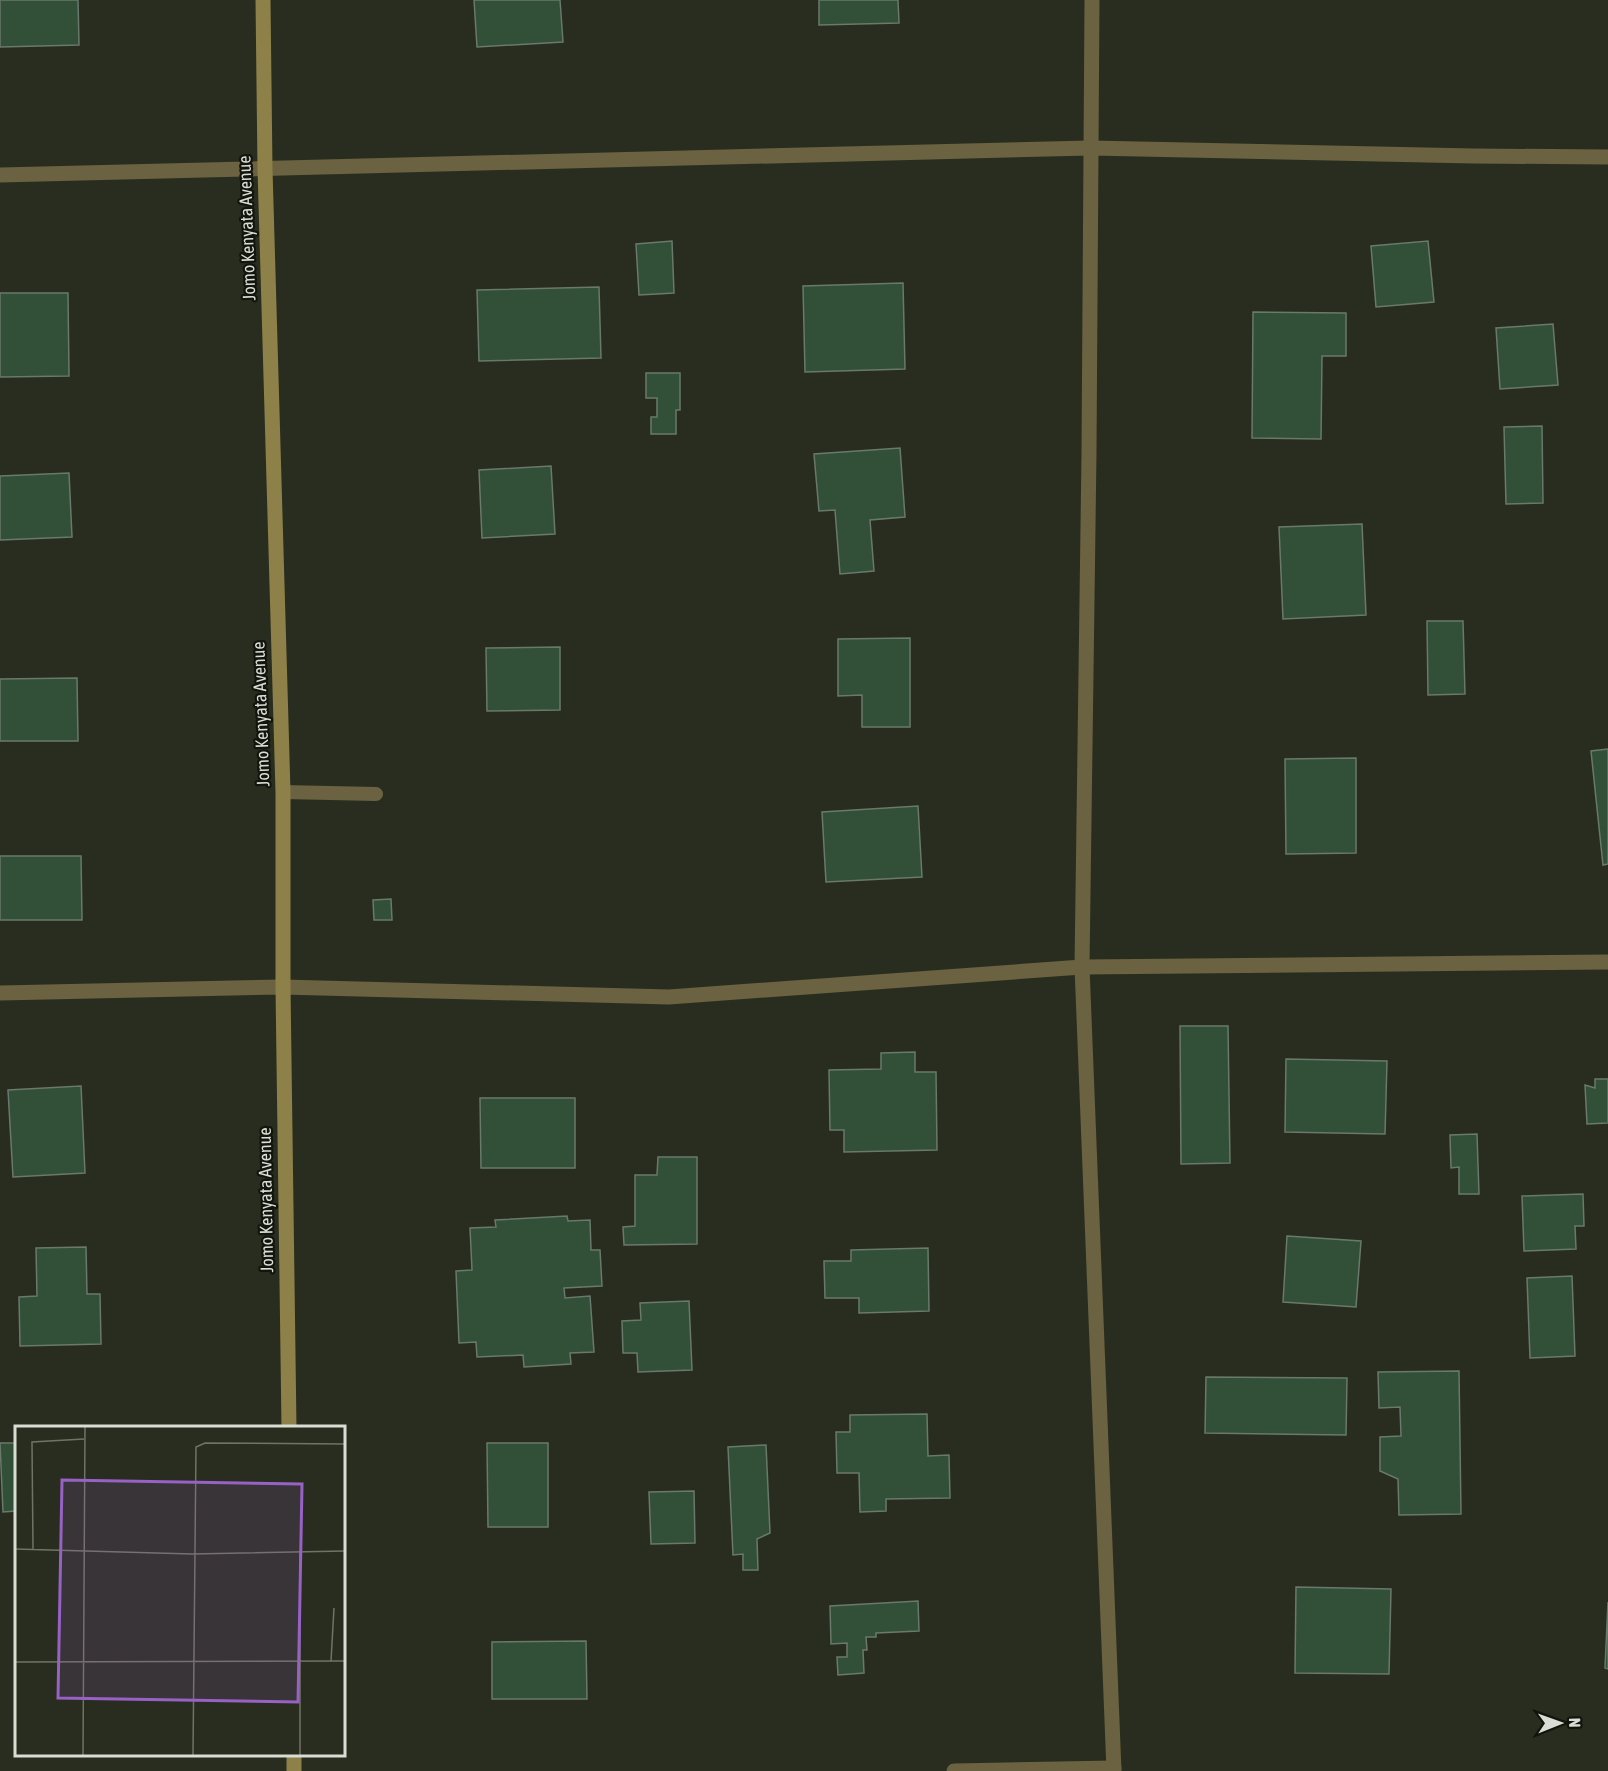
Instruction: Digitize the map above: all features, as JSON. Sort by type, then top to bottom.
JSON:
[{"type":"street","name":"Jomo Kenyata Avenue","points":[[263,0],[265,169],[283,792],[283,987],[289,1426]]},
{"type":"street","points":[[954,1771],[1114,1769],[1082,967],[1092,0]]},
{"type":"street","points":[[0,176],[1090,148],[1474,156],[1608,156]]},
{"type":"street","points":[[0,993],[283,987],[669,997],[1082,967],[1608,962]]},
{"type":"lane","points":[[283,792],[376,794]]},
{"type":"building","points":[[0,0],[78,0],[79,45],[0,47]]},
{"type":"building","points":[[474,0],[560,0],[563,42],[477,47]]},
{"type":"building","points":[[819,0],[898,0],[899,23],[819,25]]},
{"type":"building","points":[[672,241],[674,293],[639,295],[636,244]]},
{"type":"building","points":[[1428,241],[1434,302],[1376,307],[1371,246]]},
{"type":"building","points":[[903,283],[905,369],[805,372],[803,286]]},
{"type":"building","points":[[599,287],[601,358],[479,361],[477,290]]},
{"type":"building","points":[[0,293],[68,293],[69,376],[0,377]]},
{"type":"building","points":[[1253,312],[1346,313],[1346,356],[1322,356],[1321,439],[1252,438]]},
{"type":"building","points":[[1553,324],[1558,385],[1500,389],[1496,328]]},
{"type":"building","points":[[646,373],[680,373],[680,410],[676,410],[676,434],[651,434],[651,417],[657,417],[657,398],[646,398]]},
{"type":"building","points":[[1542,426],[1543,503],[1506,504],[1504,427]]},
{"type":"building","points":[[900,448],[905,517],[870,520],[874,571],[840,574],[835,510],[819,511],[814,454]]},
{"type":"building","points":[[551,466],[555,534],[482,538],[479,470]]},
{"type":"building","points":[[69,473],[72,537],[0,540],[0,476]]},
{"type":"building","points":[[1362,524],[1366,615],[1283,619],[1279,527]]},
{"type":"building","points":[[1427,621],[1463,621],[1465,694],[1428,695]]},
{"type":"building","points":[[910,638],[910,727],[862,727],[862,695],[838,696],[838,639]]},
{"type":"building","points":[[560,647],[560,710],[487,711],[486,648]]},
{"type":"building","points":[[77,678],[78,741],[0,741],[0,679]]},
{"type":"building","points":[[1608,749],[1608,864],[1603,865],[1591,751]]},
{"type":"building","points":[[1356,758],[1356,853],[1286,854],[1285,759]]},
{"type":"building","points":[[918,806],[922,877],[826,882],[822,812]]},
{"type":"building","points":[[0,856],[81,856],[82,920],[0,920]]},
{"type":"building","points":[[391,899],[392,920],[374,920],[373,900]]},
{"type":"building","points":[[1180,1026],[1228,1026],[1230,1163],[1181,1164]]},
{"type":"building","points":[[915,1052],[915,1072],[936,1072],[937,1150],[844,1152],[844,1130],[830,1130],[829,1070],[881,1069],[881,1053]]},
{"type":"building","points":[[1286,1059],[1387,1061],[1385,1134],[1285,1132]]},
{"type":"building","points":[[1595,1079],[1608,1079],[1608,1123],[1587,1124],[1585,1085],[1595,1088]]},
{"type":"building","points":[[81,1086],[85,1173],[13,1177],[8,1090]]},
{"type":"building","points":[[480,1098],[575,1098],[575,1168],[481,1168]]},
{"type":"building","points":[[1477,1134],[1479,1194],[1459,1194],[1459,1167],[1451,1168],[1450,1135]]},
{"type":"building","points":[[658,1157],[697,1157],[697,1244],[624,1245],[623,1227],[635,1226],[635,1175],[657,1175]]},
{"type":"building","points":[[1583,1194],[1584,1226],[1575,1226],[1576,1249],[1524,1251],[1522,1196]]},
{"type":"building","points":[[567,1216],[568,1221],[590,1220],[591,1250],[600,1250],[602,1286],[564,1288],[565,1298],[590,1296],[594,1352],[570,1353],[571,1364],[524,1367],[523,1355],[477,1357],[476,1342],[459,1343],[456,1271],[472,1270],[470,1228],[496,1227],[495,1220]]},
{"type":"building","points":[[1287,1236],[1361,1241],[1356,1307],[1283,1302]]},
{"type":"building","points":[[86,1247],[87,1294],[100,1294],[101,1344],[20,1346],[19,1297],[37,1296],[36,1248]]},
{"type":"building","points":[[928,1248],[929,1311],[859,1313],[859,1298],[825,1298],[824,1261],[851,1261],[851,1250]]},
{"type":"building","points":[[1572,1276],[1575,1356],[1530,1358],[1527,1278]]},
{"type":"building","points":[[689,1301],[692,1370],[638,1372],[637,1353],[623,1353],[622,1321],[641,1320],[640,1303]]},
{"type":"building","points":[[1459,1371],[1461,1514],[1399,1515],[1398,1479],[1380,1471],[1380,1437],[1401,1436],[1400,1407],[1379,1408],[1378,1372]]},
{"type":"building","points":[[1206,1377],[1347,1378],[1346,1435],[1205,1433]]},
{"type":"building","points":[[927,1414],[928,1456],[949,1455],[950,1498],[886,1499],[886,1511],[860,1512],[859,1473],[837,1473],[836,1432],[850,1432],[850,1415]]},
{"type":"building","points":[[0,1443],[15,1443],[15,1511],[3,1512]]},
{"type":"building","points":[[487,1443],[548,1443],[548,1527],[488,1527]]},
{"type":"building","points":[[766,1445],[770,1533],[757,1539],[758,1570],[743,1570],[743,1554],[733,1555],[728,1447]]},
{"type":"building","points":[[694,1491],[695,1543],[651,1544],[649,1492]]},
{"type":"building","points":[[1296,1587],[1391,1589],[1389,1674],[1295,1673]]},
{"type":"building","points":[[918,1601],[919,1631],[876,1633],[876,1637],[866,1637],[867,1650],[863,1650],[864,1673],[838,1675],[837,1657],[847,1657],[847,1643],[831,1644],[830,1606]]},
{"type":"building","points":[[1608,1602],[1608,1669],[1605,1668]]},
{"type":"building","points":[[586,1641],[587,1699],[492,1699],[492,1642]]}]
